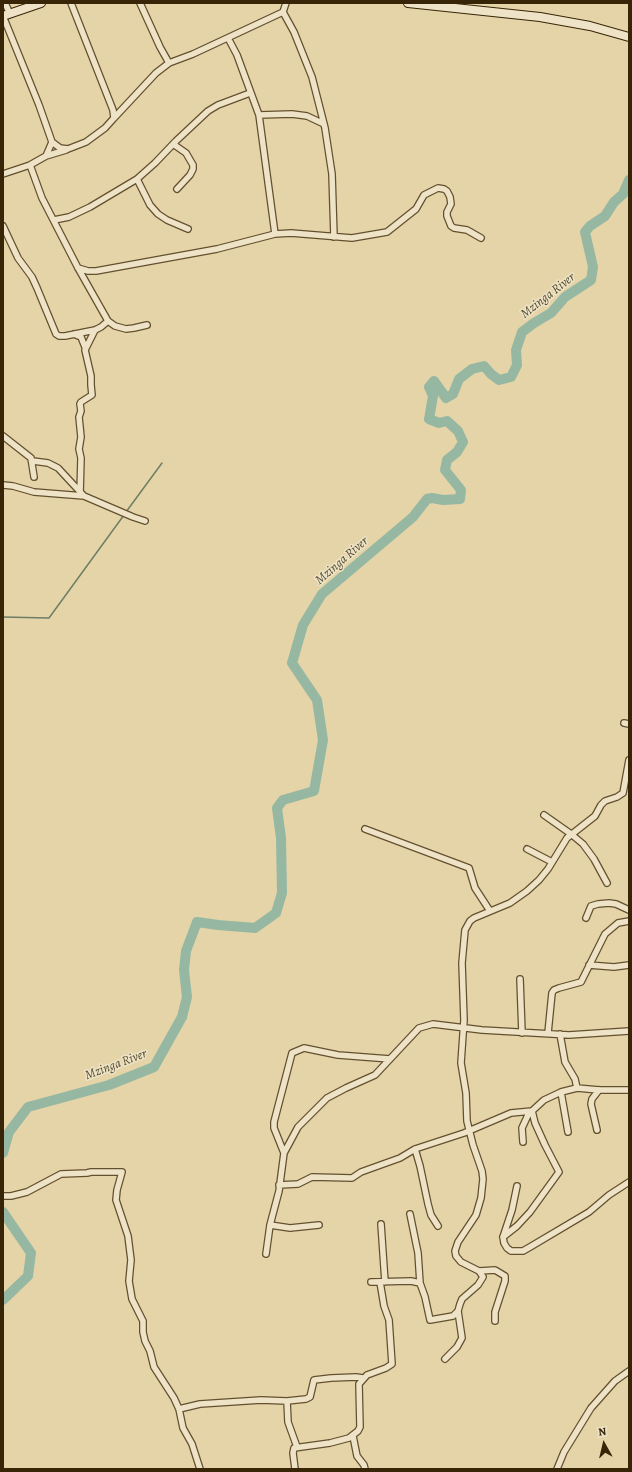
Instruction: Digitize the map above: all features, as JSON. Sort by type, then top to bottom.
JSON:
[{"type":"street","points":[[5,3],[6,15],[52,142],[60,148],[68,149]]},
{"type":"street","points":[[6,15],[41,3]]},
{"type":"street","points":[[71,3],[110,103],[114,118]]},
{"type":"street","points":[[140,3],[169,63]]},
{"type":"street","points":[[3,174],[30,165],[46,156],[86,142],[105,128],[156,72],[169,63],[193,54],[283,12],[286,3]]},
{"type":"street","points":[[408,3],[540,17],[590,26],[629,38]]},
{"type":"street","points":[[283,12],[294,32],[312,77],[324,124],[332,174],[334,237]]},
{"type":"street","points":[[228,38],[259,115],[275,234]]},
{"type":"street","points":[[54,220],[69,217],[90,207],[137,179],[156,163],[173,144],[208,111],[218,105],[250,93]]},
{"type":"street","points":[[259,115],[292,114],[307,116],[324,124]]},
{"type":"street","points":[[46,156],[52,142]]},
{"type":"street","points":[[173,144],[186,153],[193,165],[190,175],[177,189]]},
{"type":"street","points":[[30,165],[42,198],[78,268],[108,321],[115,326],[126,329],[147,324]]},
{"type":"street","points":[[137,179],[150,205],[158,214],[167,220],[188,229]]},
{"type":"street","points":[[78,268],[88,271],[96,271],[217,249],[275,234],[291,233],[352,238],[387,232],[416,209],[424,196],[438,188],[447,191],[450,196],[451,204],[447,216],[451,226],[454,228],[467,230],[481,238]]},
{"type":"street","points":[[3,226],[18,258],[32,277],[56,334],[60,336],[95,330],[108,321]]},
{"type":"street","points":[[86,347],[95,330]]},
{"type":"street","points":[[74,334],[81,337],[86,347],[91,376],[92,395],[80,404],[81,411],[79,417],[81,437],[79,449],[81,458],[82,495]]},
{"type":"street","points":[[3,436],[31,458],[33,461],[34,477]]},
{"type":"street","points":[[33,461],[58,468],[82,495]]},
{"type":"street","points":[[3,486],[13,486],[34,492],[82,495],[145,521]]},
{"type":"street","points":[[495,1321],[495,1312],[505,1281],[505,1276],[495,1270],[479,1270],[460,1262],[455,1251],[458,1242],[474,1219],[481,1198],[482,1171],[466,1121],[466,1093],[461,1062],[464,1028],[462,971],[464,935],[470,921],[481,914],[490,912],[510,903],[527,891],[542,877],[567,838],[595,816],[602,805],[623,793],[629,760]]},
{"type":"street","points":[[544,815],[571,834],[588,851],[607,883]]},
{"type":"street","points":[[365,829],[468,868],[476,888],[490,912]]},
{"type":"street","points":[[527,849],[552,862]]},
{"type":"street","points":[[586,918],[591,906],[598,904],[616,904],[629,910]]},
{"type":"street","points":[[548,1034],[552,993],[554,990],[581,982],[605,934],[618,923],[629,921]]},
{"type":"street","points":[[589,965],[614,967],[629,965]]},
{"type":"street","points":[[520,979],[522,1033]]},
{"type":"street","points":[[266,1254],[284,1153],[298,1127],[327,1098],[375,1075],[418,1028],[434,1024],[522,1033],[569,1035],[629,1031]]},
{"type":"street","points":[[560,1034],[565,1062],[575,1080],[577,1088]]},
{"type":"street","points":[[284,1153],[274,1128],[274,1122],[292,1053],[304,1048],[338,1055],[390,1058]]},
{"type":"street","points":[[523,1142],[522,1128],[528,1115],[544,1100],[561,1092],[577,1088],[629,1090]]},
{"type":"street","points":[[597,1130],[591,1104],[592,1099],[599,1090]]},
{"type":"street","points":[[561,1092],[568,1132]]},
{"type":"street","points":[[279,1185],[298,1184],[312,1177],[352,1178],[361,1172],[400,1158],[415,1149],[469,1131],[511,1113],[532,1111]]},
{"type":"street","points":[[503,1237],[517,1226],[526,1216],[559,1172],[535,1123],[532,1111]]},
{"type":"street","points":[[415,1149],[431,1215],[438,1226]]},
{"type":"street","points":[[3,1196],[11,1196],[27,1192],[61,1174],[122,1172],[116,1200],[128,1236],[130,1260],[129,1280],[132,1299],[143,1321],[144,1337],[150,1351],[154,1367],[174,1398],[179,1409],[183,1428],[192,1444],[200,1469]]},
{"type":"street","points":[[517,1186],[511,1214],[503,1237],[504,1243],[511,1251],[523,1251],[589,1212],[605,1198],[629,1182]]},
{"type":"street","points":[[410,1214],[418,1253],[420,1283],[430,1320],[453,1316],[458,1311]]},
{"type":"street","points":[[295,1469],[293,1453],[294,1448],[330,1443],[353,1436],[358,1431],[360,1427],[359,1384],[367,1375],[386,1368],[392,1364],[390,1320],[384,1306],[382,1282],[381,1224]]},
{"type":"street","points":[[270,1225],[290,1228],[319,1225]]},
{"type":"street","points":[[445,1359],[457,1347],[462,1338],[458,1308],[462,1300],[482,1278],[482,1273],[479,1270]]},
{"type":"street","points":[[371,1282],[411,1281],[420,1283]]},
{"type":"street","points":[[557,1469],[564,1452],[591,1408],[615,1381],[629,1371]]},
{"type":"street","points":[[179,1409],[200,1404],[261,1400],[287,1402],[306,1399],[310,1397],[314,1380],[356,1377],[363,1378]]},
{"type":"street","points":[[287,1402],[288,1422],[297,1447]]},
{"type":"street","points":[[353,1436],[357,1456],[364,1465],[365,1469]]},
{"type":"waterway","name":"Mzinga River","points":[[3,1153],[9,1132],[28,1107],[109,1085],[154,1067],[182,1017],[187,997],[184,970],[186,951],[197,922],[255,928],[276,913],[282,893],[281,838],[277,808],[283,800],[314,791],[323,740],[317,700],[292,663],[303,625],[322,594],[413,517],[427,499],[460,499],[461,490],[445,470],[447,460],[457,452],[463,442],[458,431],[447,421],[439,423],[429,419],[433,396],[429,387],[434,381],[446,398],[453,394],[459,379],[472,369],[484,366],[499,380],[511,377],[517,365],[516,350],[522,332],[551,313],[565,297],[591,280],[593,267],[585,232],[590,226],[605,216],[614,202],[623,194],[629,180]]},
{"type":"waterway","points":[[126,512],[162,463]]},
{"type":"waterway","points":[[3,617],[49,618],[124,515]]},
{"type":"waterway","name":"Mzinga River","points":[[3,1212],[31,1253],[28,1276],[3,1300]]}]
